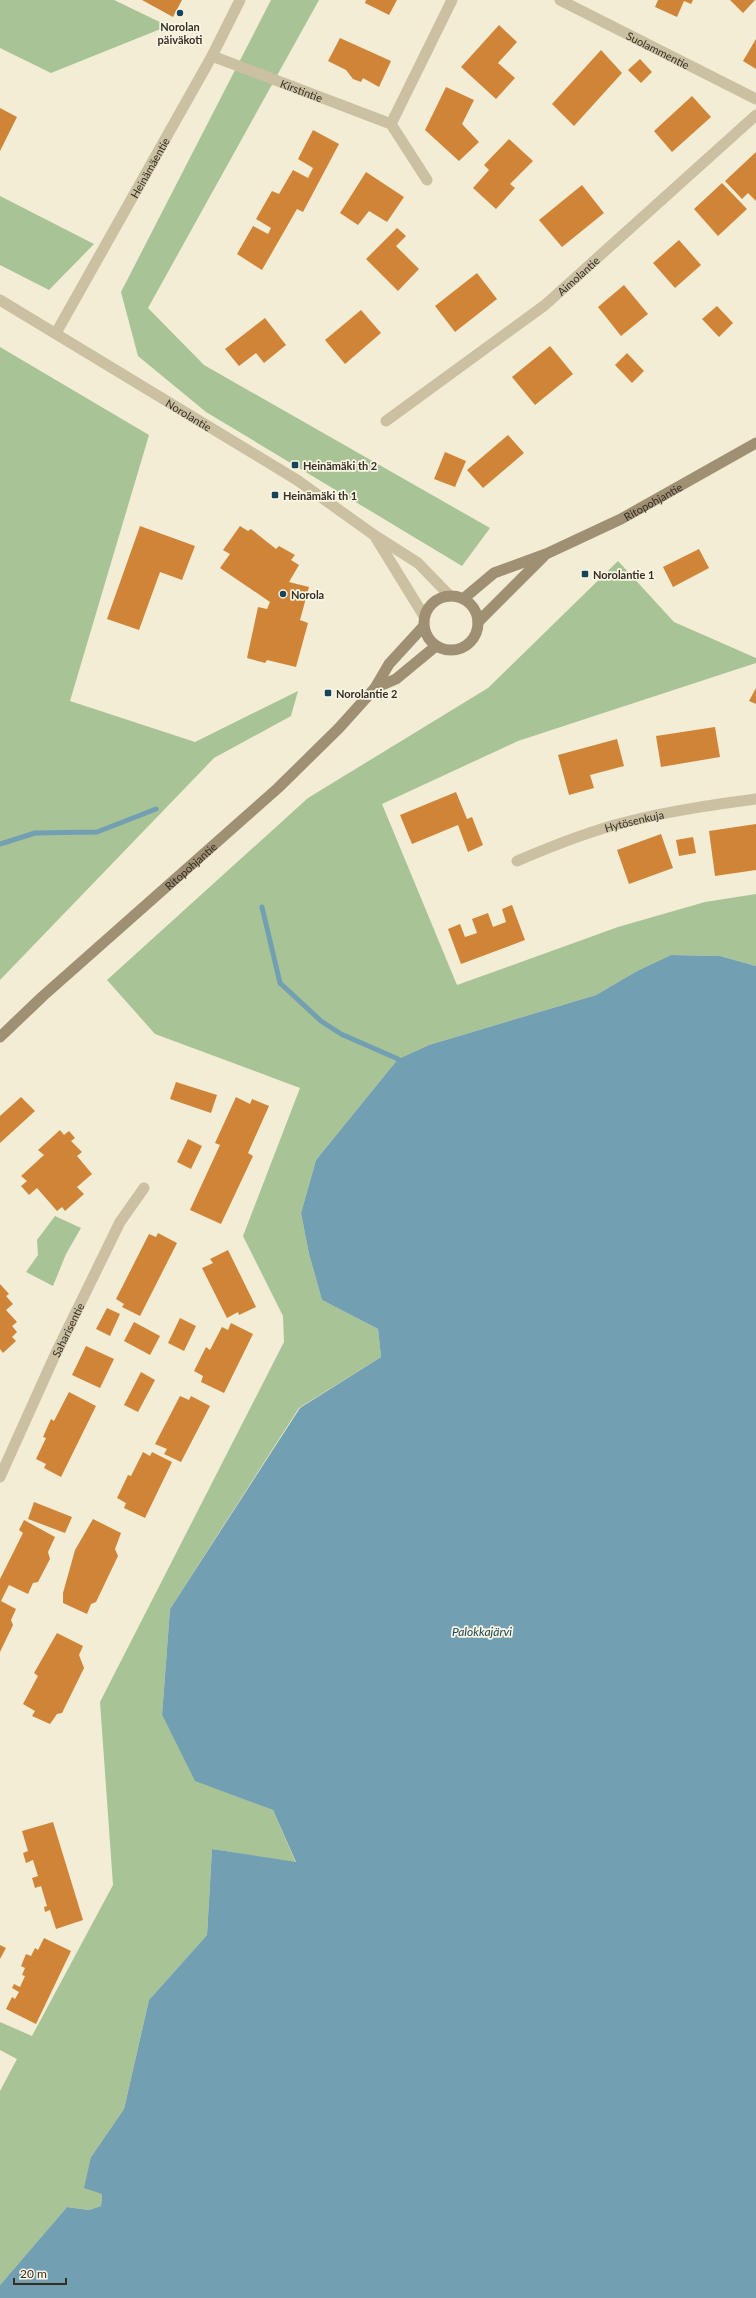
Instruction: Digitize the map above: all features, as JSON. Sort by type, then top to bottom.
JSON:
[{"type":"main road","name":"Ritopohjantie","points":[[463,599],[494,573],[546,554],[621,519],[682,483],[756,443]]},
{"type":"main road","name":"Ritopohjantie","points":[[478,622],[546,554]]},
{"type":"main road","points":[[450,596],[463,599],[472,606],[478,622],[474,638],[460,649],[444,650],[436,646],[430,640],[422,628],[424,616],[434,602],[450,596]]},
{"type":"main road","name":"Ritopohjantie","points":[[0,1037],[43,996],[278,788],[339,728],[375,688],[389,664],[422,628]]},
{"type":"main road","name":"Ritopohjantie","points":[[375,688],[396,679],[436,646]]},
{"type":"street","name":"Heinämäentie","points":[[56,333],[212,56],[240,0]]},
{"type":"street","points":[[427,180],[391,124],[452,0]]},
{"type":"street","name":"Suolammentie","points":[[560,0],[756,100]]},
{"type":"street","name":"Kirstintie","points":[[212,56],[391,124]]},
{"type":"street","name":"Aimolantie","points":[[386,421],[545,304],[756,115]]},
{"type":"street","name":"Norolantie","points":[[0,300],[297,480],[374,536],[418,563],[450,596]]},
{"type":"street","name":"Norolantie","points":[[374,536],[424,616]]},
{"type":"street","name":"Hytösenkuja","points":[[517,861],[547,848],[625,822],[688,809],[756,799]]},
{"type":"street","name":"Saharisentie","points":[[0,1477],[55,1354],[120,1222],[144,1188]]},
{"type":"green space","points":[[0,0],[114,0],[168,26],[51,73],[0,48]]},
{"type":"green space","points":[[271,0],[319,0],[148,308],[204,365],[490,528],[462,566],[206,412],[138,356],[121,292]]},
{"type":"green space","points":[[0,196],[94,244],[49,290],[0,265]]},
{"type":"green space","points":[[0,347],[149,435],[70,701],[195,742],[298,691],[291,716],[214,758],[0,980]]},
{"type":"green space","points":[[618,561],[674,622],[756,658],[756,663],[518,741],[382,804],[457,985],[618,927],[705,902],[756,894],[756,966],[720,956],[671,955],[637,971],[596,995],[429,1045],[398,1059],[316,1160],[301,1213],[309,1254],[322,1300],[378,1329],[381,1357],[299,1408],[170,1609],[162,1715],[195,1780],[273,1810],[296,1863],[212,1849],[207,1935],[149,2000],[124,2109],[91,2157],[102,2194],[101,2206],[89,2210],[67,2207],[0,2285],[0,2091],[17,2059],[0,2050],[0,2022],[32,2036],[113,1885],[100,1702],[284,1342],[283,1316],[243,1236],[300,1088],[155,1034],[107,980],[308,798],[488,688]]},
{"type":"green space","points":[[55,1216],[81,1228],[66,1254],[53,1286],[26,1272],[38,1255],[37,1240]]},
{"type":"water","name":"Palokkajärvi","points":[[671,955],[720,956],[756,966],[756,2298],[0,2298],[0,2285],[67,2207],[89,2210],[101,2206],[102,2194],[84,2188],[91,2157],[124,2109],[149,2000],[207,1935],[212,1849],[296,1862],[273,1810],[195,1781],[162,1715],[170,1609],[300,1408],[381,1357],[378,1329],[322,1300],[309,1254],[301,1213],[316,1160],[398,1059],[429,1045],[596,995],[637,971]]},
{"type":"building","points":[[142,0],[182,0],[173,17]]},
{"type":"building","points":[[366,0],[397,0],[389,15],[365,3]]},
{"type":"building","points":[[658,0],[693,0],[691,4],[684,1],[677,17],[655,7]]},
{"type":"building","points":[[730,0],[755,0],[743,13]]},
{"type":"building","points":[[499,25],[517,42],[498,63],[515,78],[496,99],[461,67]]},
{"type":"building","points":[[340,38],[391,61],[379,87],[363,78],[361,82],[353,79],[346,70],[328,61]]},
{"type":"building","points":[[756,39],[756,69],[743,61]]},
{"type":"building","points":[[601,50],[622,73],[574,126],[552,104]]},
{"type":"building","points":[[640,59],[652,72],[641,83],[628,70]]},
{"type":"building","points":[[446,87],[474,100],[462,124],[479,142],[459,161],[425,130]]},
{"type":"building","points":[[692,96],[711,117],[672,152],[654,131]]},
{"type":"building","points":[[0,108],[17,117],[0,151]]},
{"type":"building","points":[[313,130],[339,144],[303,212],[297,209],[262,270],[237,254],[253,226],[268,234],[271,228],[256,219],[272,191],[279,194],[293,170],[308,178],[313,168],[298,159]]},
{"type":"building","points":[[509,139],[533,161],[510,184],[515,188],[496,209],[473,188],[489,170],[484,165]]},
{"type":"building","points":[[756,152],[756,201],[748,193],[742,199],[725,181]]},
{"type":"building","points":[[366,172],[404,197],[387,222],[369,211],[358,225],[340,213]]},
{"type":"building","points":[[722,183],[747,209],[718,236],[694,209]]},
{"type":"building","points":[[582,185],[604,213],[562,247],[539,220]]},
{"type":"building","points":[[397,228],[406,236],[396,246],[419,269],[398,291],[366,259]]},
{"type":"building","points":[[679,240],[701,265],[675,288],[653,263]]},
{"type":"building","points":[[477,273],[497,299],[455,332],[435,306]]},
{"type":"building","points":[[624,285],[648,314],[621,336],[598,307]]},
{"type":"building","points":[[717,306],[733,323],[719,337],[702,319]]},
{"type":"building","points":[[361,310],[381,333],[345,364],[325,340]]},
{"type":"building","points":[[265,318],[286,345],[264,363],[256,353],[239,366],[225,349]]},
{"type":"building","points":[[550,346],[573,374],[535,405],[512,377]]},
{"type":"building","points":[[627,353],[644,371],[632,383],[615,365]]},
{"type":"building","points":[[508,435],[524,453],[483,488],[467,470]]},
{"type":"building","points":[[445,452],[466,461],[455,487],[434,479]]},
{"type":"building","points":[[140,526],[195,546],[182,580],[160,572],[139,630],[107,619]]},
{"type":"building","name":"Norola","points":[[240,526],[248,531],[251,529],[276,549],[279,546],[295,555],[291,560],[299,565],[289,582],[309,587],[300,620],[308,623],[296,667],[267,660],[265,663],[247,658],[258,607],[267,609],[270,602],[220,568],[230,554],[223,550]]},
{"type":"building","points":[[699,549],[709,568],[673,587],[663,567]]},
{"type":"building","points":[[756,688],[756,704],[749,701]]},
{"type":"building","points":[[715,727],[720,757],[661,767],[656,736]]},
{"type":"building","points":[[617,739],[624,766],[590,775],[594,788],[569,795],[558,755]]},
{"type":"building","points":[[456,792],[467,819],[472,817],[483,845],[468,852],[458,825],[412,844],[400,815]]},
{"type":"building","points":[[756,824],[756,870],[715,876],[709,831]]},
{"type":"building","points":[[661,834],[673,868],[629,884],[617,850]]},
{"type":"building","points":[[693,837],[696,853],[679,856],[676,840]]},
{"type":"building","points":[[512,905],[525,940],[461,964],[448,929],[460,924],[465,937],[477,933],[472,919],[488,913],[493,927],[506,922],[502,909]]},
{"type":"building","points":[[176,1082],[217,1095],[211,1113],[170,1099]]},
{"type":"building","points":[[21,1097],[35,1111],[0,1143],[0,1116]]},
{"type":"building","points":[[236,1097],[250,1104],[252,1099],[269,1106],[248,1153],[253,1156],[221,1224],[190,1210],[220,1145],[215,1143]]},
{"type":"building","points":[[60,1130],[64,1135],[69,1131],[75,1138],[71,1141],[82,1152],[77,1156],[92,1174],[77,1187],[84,1194],[65,1211],[62,1207],[57,1211],[37,1188],[29,1195],[21,1186],[27,1181],[21,1176],[44,1155],[38,1150]]},
{"type":"building","points":[[188,1139],[202,1146],[191,1169],[177,1162]]},
{"type":"building","points":[[158,1233],[177,1243],[140,1316],[122,1307],[124,1304],[116,1299],[149,1234],[156,1237]]},
{"type":"building","points":[[228,1250],[256,1307],[239,1315],[238,1312],[227,1318],[202,1268],[213,1263],[210,1259]]},
{"type":"building","points":[[0,1284],[9,1294],[6,1296],[13,1304],[6,1310],[17,1322],[12,1326],[17,1332],[12,1337],[16,1341],[3,1353],[0,1349]]},
{"type":"building","points":[[107,1308],[120,1314],[110,1336],[96,1329]]},
{"type":"building","points":[[180,1318],[196,1326],[184,1351],[168,1343]]},
{"type":"building","points":[[134,1322],[160,1336],[150,1355],[124,1341]]},
{"type":"building","points":[[231,1323],[253,1334],[224,1393],[201,1382],[203,1376],[194,1371],[206,1347],[210,1350],[222,1327],[228,1330]]},
{"type":"building","points":[[86,1346],[114,1359],[100,1388],[72,1375]]},
{"type":"building","points":[[141,1372],[155,1380],[138,1412],[124,1405]]},
{"type":"building","points":[[69,1392],[96,1406],[61,1477],[44,1468],[46,1464],[36,1459],[46,1438],[43,1437],[51,1419],[54,1421]]},
{"type":"building","points":[[180,1396],[189,1400],[191,1396],[210,1406],[181,1462],[164,1454],[167,1449],[155,1444]]},
{"type":"building","points":[[143,1452],[150,1456],[152,1452],[172,1462],[145,1518],[124,1508],[126,1503],[117,1498],[128,1475],[131,1476]]},
{"type":"building","points":[[34,1502],[72,1517],[65,1533],[28,1519]]},
{"type":"building","points":[[93,1519],[121,1533],[115,1549],[118,1556],[96,1602],[91,1604],[87,1614],[63,1603],[63,1593],[75,1550]]},
{"type":"building","points":[[24,1520],[55,1537],[48,1552],[50,1559],[38,1582],[33,1583],[28,1594],[9,1585],[1,1601],[16,1609],[11,1620],[13,1625],[0,1652],[0,1579],[23,1533],[19,1530]]},
{"type":"building","points":[[57,1633],[83,1646],[79,1655],[84,1668],[62,1713],[57,1714],[50,1724],[32,1716],[35,1711],[23,1704],[38,1676],[34,1673]]},
{"type":"building","points":[[53,1822],[83,1920],[56,1929],[50,1910],[45,1912],[44,1907],[47,1906],[41,1886],[35,1888],[32,1878],[38,1876],[33,1860],[26,1863],[23,1853],[28,1851],[22,1831]]},
{"type":"building","points":[[44,1938],[71,1951],[36,2024],[6,2009],[12,1997],[15,1999],[19,1992],[12,1988],[14,1984],[20,1987],[25,1976],[22,1975],[25,1968],[21,1966],[26,1954],[31,1956],[35,1948],[38,1950]]},
{"type":"building","points":[[0,1945],[6,1948],[0,1959]]},
{"type":"waterway","points":[[0,844],[35,833],[97,832],[156,809]]},
{"type":"waterway","points":[[262,907],[280,983],[321,1021],[341,1034],[398,1059]]},
{"type":"place","name":"Norolan päiväkoti","points":[[180,13]]},
{"type":"place","name":"Heinämäki th 2","points":[[295,465]]},
{"type":"place","name":"Heinämäki th 1","points":[[275,495]]},
{"type":"place","name":"Norolantie 1","points":[[585,574]]},
{"type":"place","name":"Norola","points":[[283,594]]},
{"type":"place","name":"Norolantie 2","points":[[328,693]]}]
